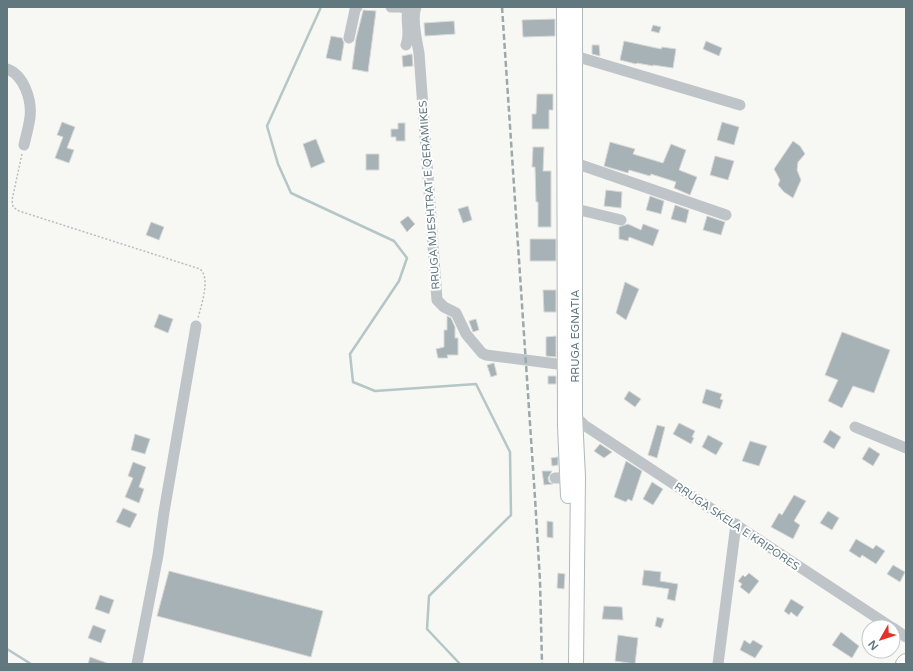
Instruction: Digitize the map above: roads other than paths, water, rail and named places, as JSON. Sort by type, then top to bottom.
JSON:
[{"type":"main road","name":"RRUGA EGNATIA","points":[[564,7],[565,365],[573,422],[578,477],[576,664]]},
{"type":"main road","name":"RRUGA EGNATIA","points":[[566,664],[561,478],[573,422],[576,209],[575,7]]},
{"type":"street","points":[[348,38],[357,7]]},
{"type":"street","points":[[390,7],[413,9]]},
{"type":"street","points":[[406,46],[409,32],[406,15],[413,9]]},
{"type":"street","name":"RRUGA MJESHTRAT E QERAMIKES","points":[[413,9],[437,300],[444,307],[456,313],[466,334],[482,354],[565,365]]},
{"type":"street","points":[[575,56],[740,105]]},
{"type":"street","points":[[7,69],[18,76],[24,86],[29,100],[30,117],[24,145]]},
{"type":"street","points":[[575,163],[726,214]]},
{"type":"street","points":[[576,209],[621,220]]},
{"type":"street","points":[[136,664],[158,555],[196,326]]},
{"type":"street","name":"RRUGA SKELA E KRIPORES","points":[[573,422],[736,524],[879,619]]},
{"type":"street","points":[[856,428],[906,448]]},
{"type":"street","points":[[718,664],[736,524]]},
{"type":"street","points":[[850,599],[847,601],[849,604],[875,619]]},
{"type":"waterway","points":[[321,7],[267,126],[278,164],[291,193],[394,241],[407,258],[399,281],[350,354],[353,382],[375,391],[476,384],[510,452],[511,515],[429,596],[427,629],[460,664]]},
{"type":"waterway","points":[[7,649],[31,664]]},
{"type":"railway","points":[[502,7],[535,498],[540,581],[542,664]]}]
